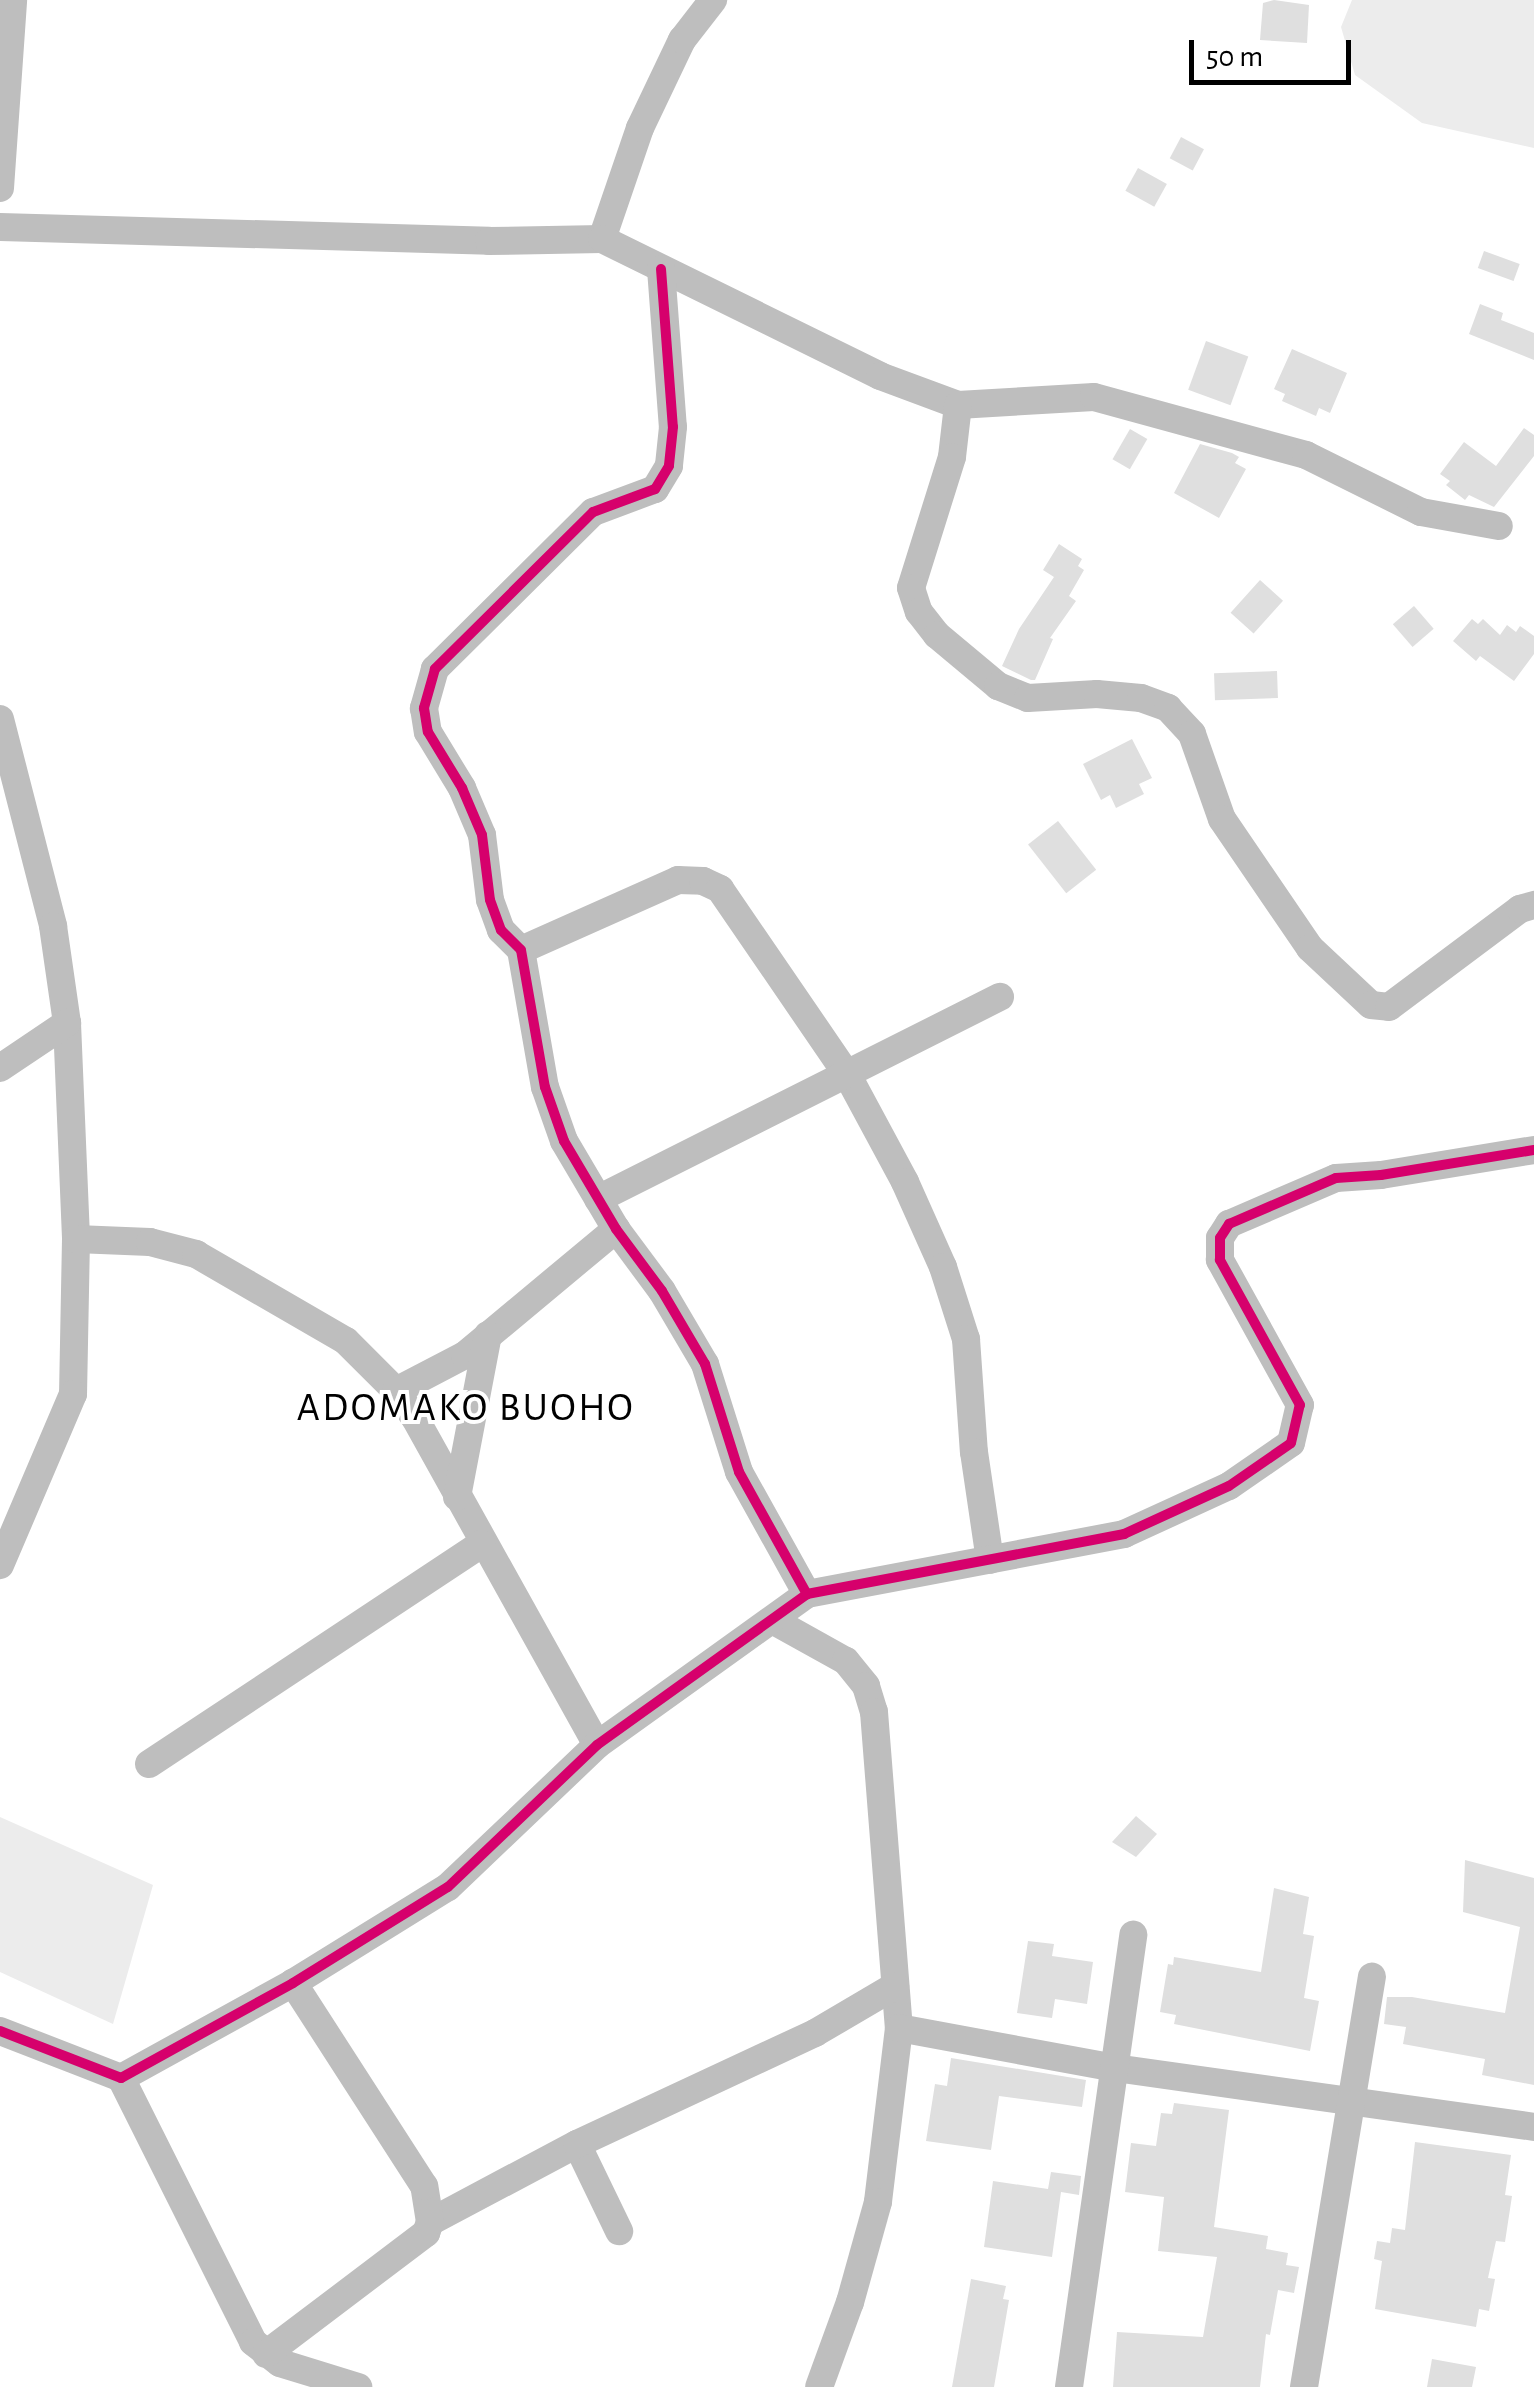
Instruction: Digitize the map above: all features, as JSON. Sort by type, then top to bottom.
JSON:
[{"type":"street","points":[[602,239],[640,128],[682,40],[713,0]]},
{"type":"street","points":[[0,188],[13,6]]},
{"type":"street","points":[[0,227],[489,242],[602,239],[880,376],[958,406],[1094,397],[1306,455],[1421,512],[1499,526]]},
{"type":"street","points":[[661,269],[673,427],[668,466],[655,490],[593,512],[435,669],[424,708],[428,732],[462,788],[482,835],[490,900],[501,930],[520,950],[545,1087],[564,1142],[705,1364],[739,1472],[807,1594]]},
{"type":"street","points":[[958,406],[952,457],[911,588],[919,612],[937,635],[998,686],[1028,698],[1097,694],[1141,698],[1168,708],[1192,734],[1222,819],[1310,948],[1371,1006],[1389,1007],[1520,909],[1534,906]]},
{"type":"street","points":[[0,718],[53,926],[66,1023],[76,1239],[74,1394],[0,1565]]},
{"type":"street","points":[[520,950],[678,880],[703,881],[720,889],[848,1076],[905,1182],[943,1267],[966,1340],[974,1452],[990,1560]]},
{"type":"street","points":[[598,1199],[1000,996]]},
{"type":"street","points":[[0,1068],[66,1023]]},
{"type":"street","points":[[121,2078],[293,1983],[448,1887],[597,1745],[807,1594],[1124,1534],[1229,1486],[1291,1443],[1300,1405],[1220,1260],[1220,1238],[1228,1224],[1336,1178],[1382,1175],[1534,1150]]},
{"type":"street","points":[[396,1391],[465,1354],[616,1229]]},
{"type":"street","points":[[76,1239],[150,1242],[196,1254],[346,1342],[396,1391],[416,1418],[482,1544],[597,1745]]},
{"type":"street","points":[[457,1497],[488,1335]]},
{"type":"street","points":[[149,1764],[482,1544]]},
{"type":"street","points":[[774,1620],[846,1661],[866,1686],[874,1712],[899,2028],[878,2202],[850,2302],[818,2387]]},
{"type":"street","points":[[1069,2387],[1133,1935]]},
{"type":"street","points":[[1304,2387],[1372,1978]]},
{"type":"street","points":[[266,2354],[426,2234],[430,2222],[424,2186],[293,1983]]},
{"type":"street","points":[[430,2222],[577,2144],[815,2033],[896,1986]]},
{"type":"street","points":[[899,2028],[1116,2068],[1534,2127]]},
{"type":"street","points":[[0,2031],[121,2078],[254,2342],[266,2354],[358,2387]]},
{"type":"street","points":[[577,2144],[619,2231]]},
{"type":"shaded area","points":[[1352,0],[1534,0],[1534,148],[1422,123],[1355,75],[1341,27]]},
{"type":"shaded area","points":[[0,1817],[153,1885],[113,2024],[0,1972]]},
{"type":"building","points":[[1274,0],[1309,5],[1307,43],[1260,40],[1263,3]]},
{"type":"building","points":[[1181,137],[1204,149],[1193,170],[1170,158]]},
{"type":"building","points":[[1138,168],[1167,184],[1154,207],[1125,191]]},
{"type":"building","points":[[1484,251],[1520,264],[1514,281],[1478,268]]},
{"type":"building","points":[[1480,304],[1503,313],[1501,320],[1534,333],[1534,360],[1469,334]]},
{"type":"building","points":[[1206,341],[1248,356],[1231,405],[1188,390]]},
{"type":"building","points":[[1292,349],[1347,373],[1330,413],[1319,408],[1316,416],[1282,401],[1285,394],[1274,389]]},
{"type":"building","points":[[1524,428],[1534,435],[1534,456],[1494,507],[1469,495],[1465,500],[1446,485],[1450,481],[1440,474],[1464,442],[1496,466]]},
{"type":"building","points":[[1130,429],[1147,439],[1130,469],[1112,459]]},
{"type":"building","points":[[1200,444],[1232,453],[1239,457],[1235,463],[1246,469],[1219,518],[1174,493]]},
{"type":"building","points":[[1059,544],[1082,559],[1078,566],[1084,570],[1069,596],[1076,601],[1050,638],[1053,639],[1035,680],[1031,680],[1002,666],[1019,629],[1054,577],[1043,570]]},
{"type":"building","points":[[1260,580],[1283,601],[1254,633],[1231,613]]},
{"type":"building","points":[[1414,606],[1434,629],[1413,647],[1393,624]]},
{"type":"building","points":[[1472,619],[1478,624],[1483,619],[1500,635],[1507,625],[1516,632],[1520,626],[1534,636],[1534,654],[1514,681],[1480,656],[1476,661],[1453,641]]},
{"type":"building","points":[[1277,671],[1278,698],[1215,700],[1214,673]]},
{"type":"building","points":[[1132,739],[1152,778],[1139,784],[1144,794],[1116,808],[1110,795],[1101,800],[1083,764]]},
{"type":"building","points":[[1058,821],[1096,870],[1066,893],[1028,844]]},
{"type":"building","points":[[1136,1816],[1157,1834],[1136,1857],[1112,1842]]},
{"type":"building","points":[[1465,1860],[1534,1878],[1534,2085],[1482,2075],[1485,2059],[1403,2044],[1406,2027],[1384,2024],[1387,1997],[1412,1997],[1505,2013],[1520,1927],[1463,1912]]},
{"type":"building","points":[[1274,1888],[1309,1897],[1303,1934],[1314,1936],[1304,1998],[1319,2001],[1310,2051],[1174,2024],[1176,2015],[1160,2012],[1168,1964],[1173,1965],[1174,1957],[1261,1972]]},
{"type":"building","points":[[1028,1941],[1054,1944],[1052,1956],[1093,1962],[1087,2004],[1055,1999],[1052,2018],[1017,2013]]},
{"type":"building","points":[[951,2058],[1086,2080],[1082,2107],[999,2096],[991,2150],[926,2141],[935,2084],[947,2086]]},
{"type":"building","points":[[1174,2103],[1229,2110],[1214,2227],[1268,2236],[1266,2249],[1288,2253],[1286,2265],[1299,2267],[1294,2293],[1278,2290],[1270,2335],[1266,2334],[1260,2387],[1113,2387],[1117,2332],[1203,2337],[1217,2257],[1158,2251],[1164,2197],[1125,2192],[1131,2143],[1156,2146],[1161,2113],[1172,2114]]},
{"type":"building","points":[[1415,2142],[1511,2155],[1505,2195],[1512,2196],[1505,2242],[1496,2241],[1488,2278],[1495,2279],[1489,2311],[1479,2309],[1476,2327],[1375,2309],[1382,2261],[1374,2259],[1377,2241],[1390,2243],[1392,2228],[1405,2230]]},
{"type":"building","points":[[1051,2172],[1081,2176],[1079,2195],[1061,2192],[1052,2257],[984,2247],[993,2181],[1048,2189]]},
{"type":"building","points":[[971,2279],[1006,2286],[1003,2299],[1009,2300],[994,2387],[952,2387]]},
{"type":"building","points":[[1432,2359],[1476,2367],[1472,2387],[1427,2387]]},
{"type":"cycle path","points":[[661,269],[673,427],[669,466],[655,489],[593,512],[435,669],[424,708],[428,732],[462,788],[482,835],[490,900],[501,930],[521,950],[545,1087],[564,1141],[616,1229],[662,1291],[705,1364],[739,1472],[807,1594]]},
{"type":"cycle path","points":[[0,2031],[121,2078],[293,1983],[448,1887],[597,1745],[807,1594],[1124,1534],[1229,1486],[1291,1443],[1300,1405],[1220,1260],[1220,1238],[1229,1224],[1336,1178],[1381,1175],[1534,1150]]},
{"type":"district","name":"ADOMAKO BUOHO","points":[[466,1408]]}]
